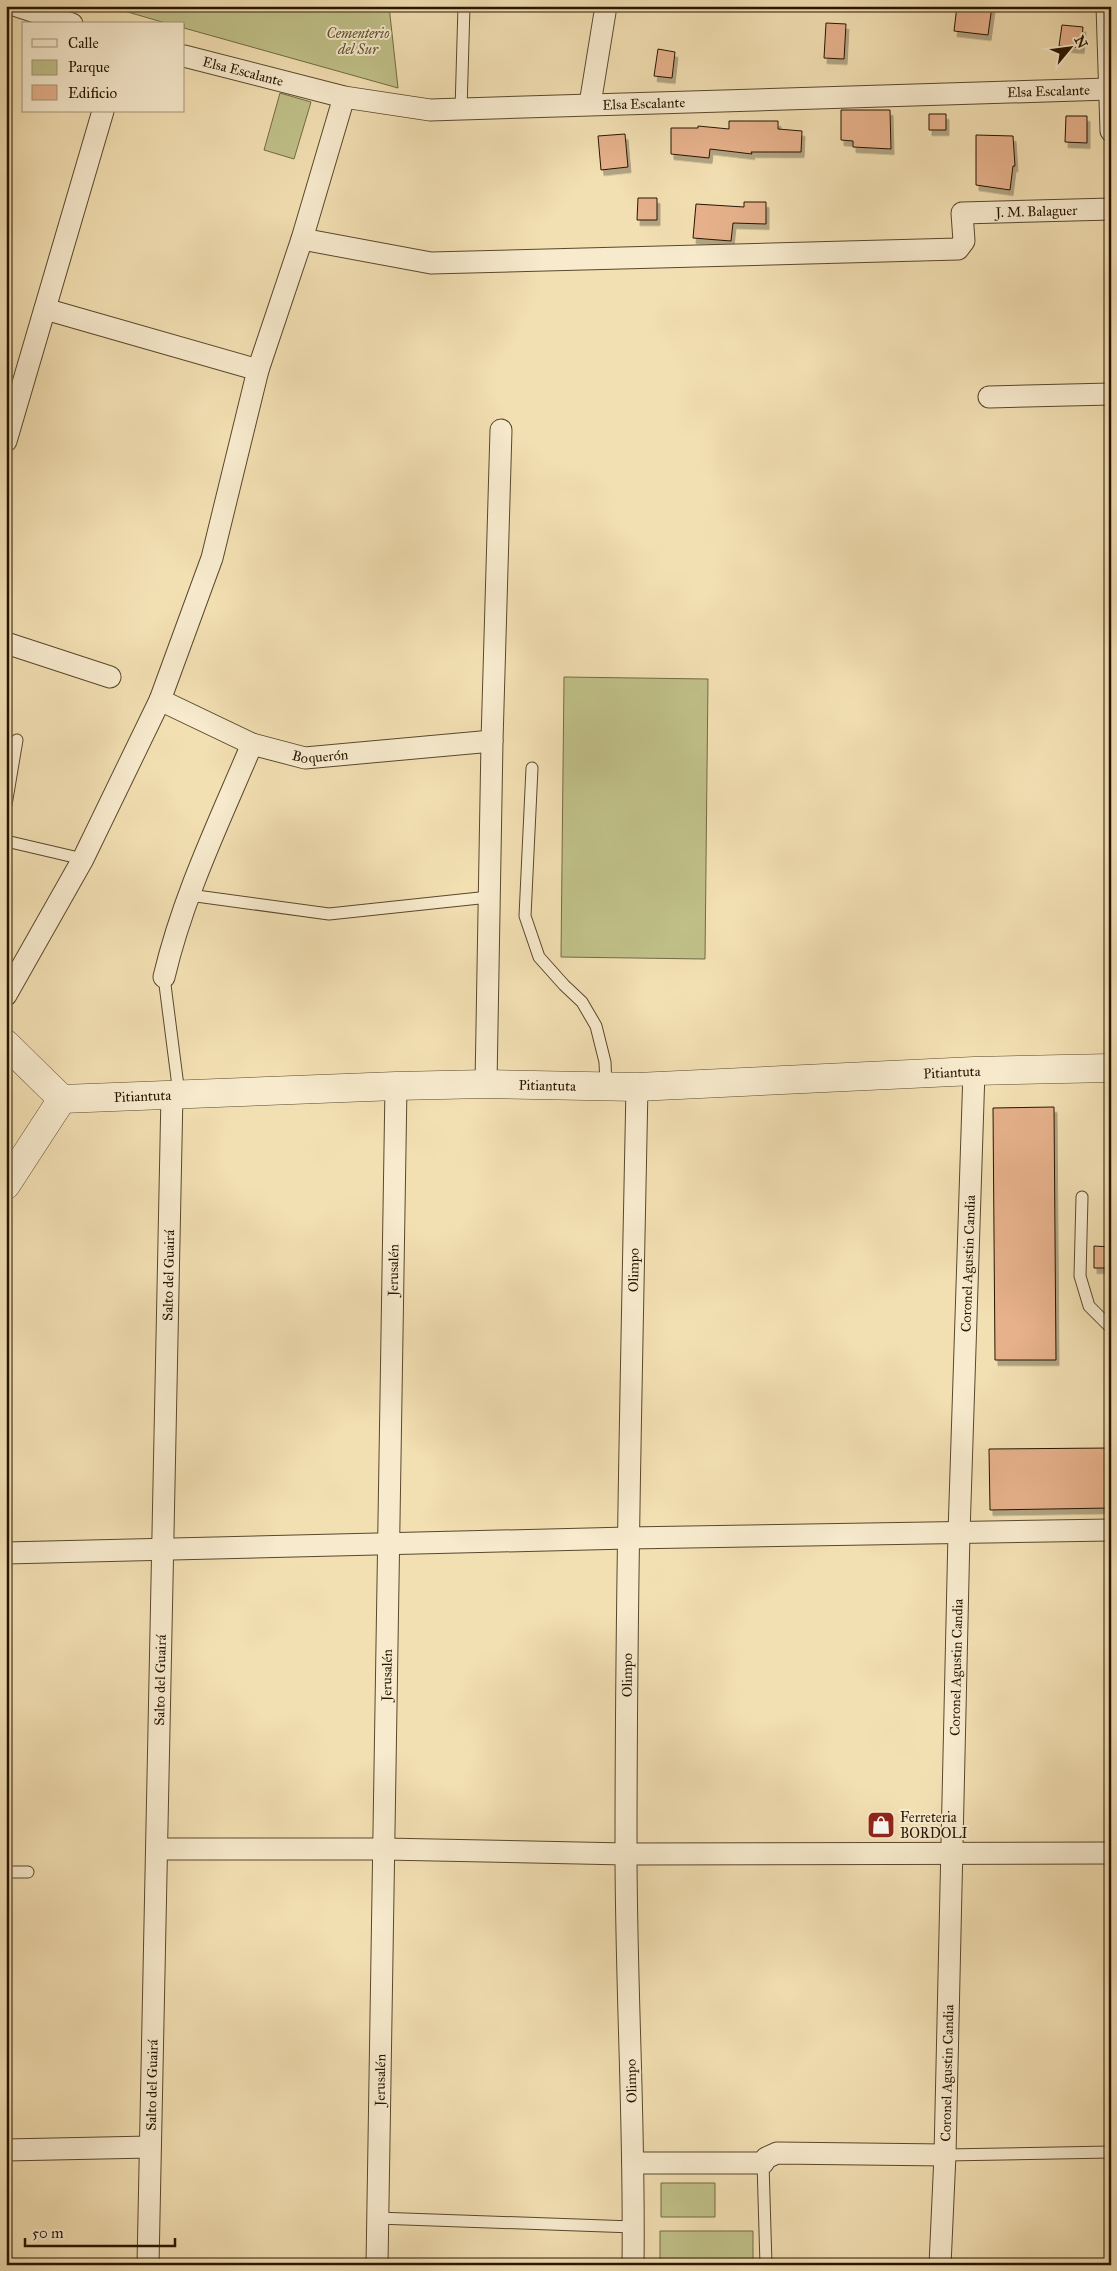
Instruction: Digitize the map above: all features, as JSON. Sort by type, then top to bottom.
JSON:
[{"type":"street","points":[[17,6],[66,22]]},
{"type":"street","points":[[590,104],[606,6]]},
{"type":"street","points":[[1107,6],[1111,132]]},
{"type":"street","name":"Elsa Escalante","points":[[185,56],[344,97],[430,110],[1109,89]]},
{"type":"street","points":[[6,995],[83,859],[160,700],[212,558],[258,370],[302,239],[344,97]]},
{"type":"street","points":[[6,441],[104,112]]},
{"type":"street","name":"J. M. Balaguer","points":[[302,239],[431,263],[958,249],[964,241],[962,213],[1111,209]]},
{"type":"street","points":[[46,309],[258,370]]},
{"type":"street","points":[[989,396],[1111,394]]},
{"type":"street","points":[[486,1084],[492,741],[501,430]]},
{"type":"street","points":[[6,643],[110,677]]},
{"type":"street","name":"Boquerón","points":[[160,700],[252,744],[305,758],[492,741]]},
{"type":"street","points":[[164,977],[173,940],[189,895],[252,744]]},
{"type":"street","points":[[6,1044],[62,1099],[6,1185]]},
{"type":"street","name":"Pitiantuta","points":[[62,1099],[486,1084],[637,1087],[974,1071],[1111,1068]]},
{"type":"street","name":"Coronel Agustin Candia","points":[[940,2265],[945,2156],[959,1533],[974,1071]]},
{"type":"street","name":"Jerusalén","points":[[377,2265],[396,1086]]},
{"type":"street","name":"Olimpo","points":[[633,2265],[633,2163],[626,1854],[628,1538],[637,1087]]},
{"type":"street","name":"Salto del Guairá","points":[[148,2265],[158,1850],[162,1550],[175,1094]]},
{"type":"street","points":[[6,1553],[628,1538],[1111,1530]]},
{"type":"street","points":[[158,1850],[384,1849],[626,1854],[1111,1853]]},
{"type":"street","points":[[6,2150],[150,2147]]},
{"type":"street","points":[[633,2163],[763,2163],[766,2158],[777,2153],[945,2156]]},
{"type":"lane","points":[[461,110],[464,6]]},
{"type":"lane","points":[[6,805],[17,740]]},
{"type":"lane","points":[[532,768],[525,916],[540,957],[564,985],[582,1002],[596,1026],[605,1062],[606,1086]]},
{"type":"lane","points":[[6,841],[83,859]]},
{"type":"lane","points":[[189,895],[329,914],[489,897]]},
{"type":"lane","points":[[164,977],[175,1094]]},
{"type":"lane","points":[[1082,1197],[1080,1276],[1089,1306],[1111,1328]]},
{"type":"lane","points":[[6,1872],[28,1872]]},
{"type":"lane","points":[[945,2156],[1111,2152]]},
{"type":"lane","points":[[763,2163],[766,2265]]},
{"type":"lane","points":[[377,2218],[633,2227]]},
{"type":"green space","name":"Cementerio del Sur","points":[[107,6],[389,6],[398,88],[185,28],[185,22],[162,22]]},
{"type":"green space","points":[[280,93],[311,102],[294,159],[264,150]]},
{"type":"green space","points":[[564,677],[708,679],[705,959],[561,957]]},
{"type":"green space","points":[[661,2183],[715,2183],[715,2217],[661,2217]]},
{"type":"green space","points":[[660,2231],[753,2231],[753,2265],[660,2265]]},
{"type":"building","points":[[957,6],[992,6],[988,35],[954,31]]},
{"type":"building","points":[[826,23],[846,24],[844,59],[824,58]]},
{"type":"building","points":[[1062,25],[1083,27],[1081,48],[1059,46]]},
{"type":"building","points":[[658,49],[675,52],[672,78],[654,76]]},
{"type":"building","points":[[841,110],[890,110],[891,149],[853,147],[853,141],[841,140]]},
{"type":"building","points":[[929,114],[946,114],[946,130],[929,130]]},
{"type":"building","points":[[1066,116],[1087,116],[1087,143],[1065,142]]},
{"type":"building","points":[[729,121],[778,121],[778,129],[802,131],[801,152],[751,152],[752,154],[710,149],[709,158],[671,154],[671,128],[698,128],[698,126],[729,129]]},
{"type":"building","points":[[625,134],[628,167],[601,170],[598,136]]},
{"type":"building","points":[[976,135],[1013,136],[1015,166],[1013,166],[1010,190],[976,185]]},
{"type":"building","points":[[638,198],[657,198],[657,220],[637,220]]},
{"type":"building","points":[[744,202],[766,202],[766,224],[733,223],[731,241],[693,238],[696,204],[744,207]]},
{"type":"building","points":[[1054,1107],[1056,1360],[995,1360],[993,1108]]},
{"type":"building","points":[[1094,1246],[1111,1247],[1111,1268],[1094,1268]]},
{"type":"building","points":[[1111,1448],[1111,1508],[990,1510],[989,1449]]},
{"type":"place","name":"Ferreteria BORDOLI","points":[[881,1825]]}]
